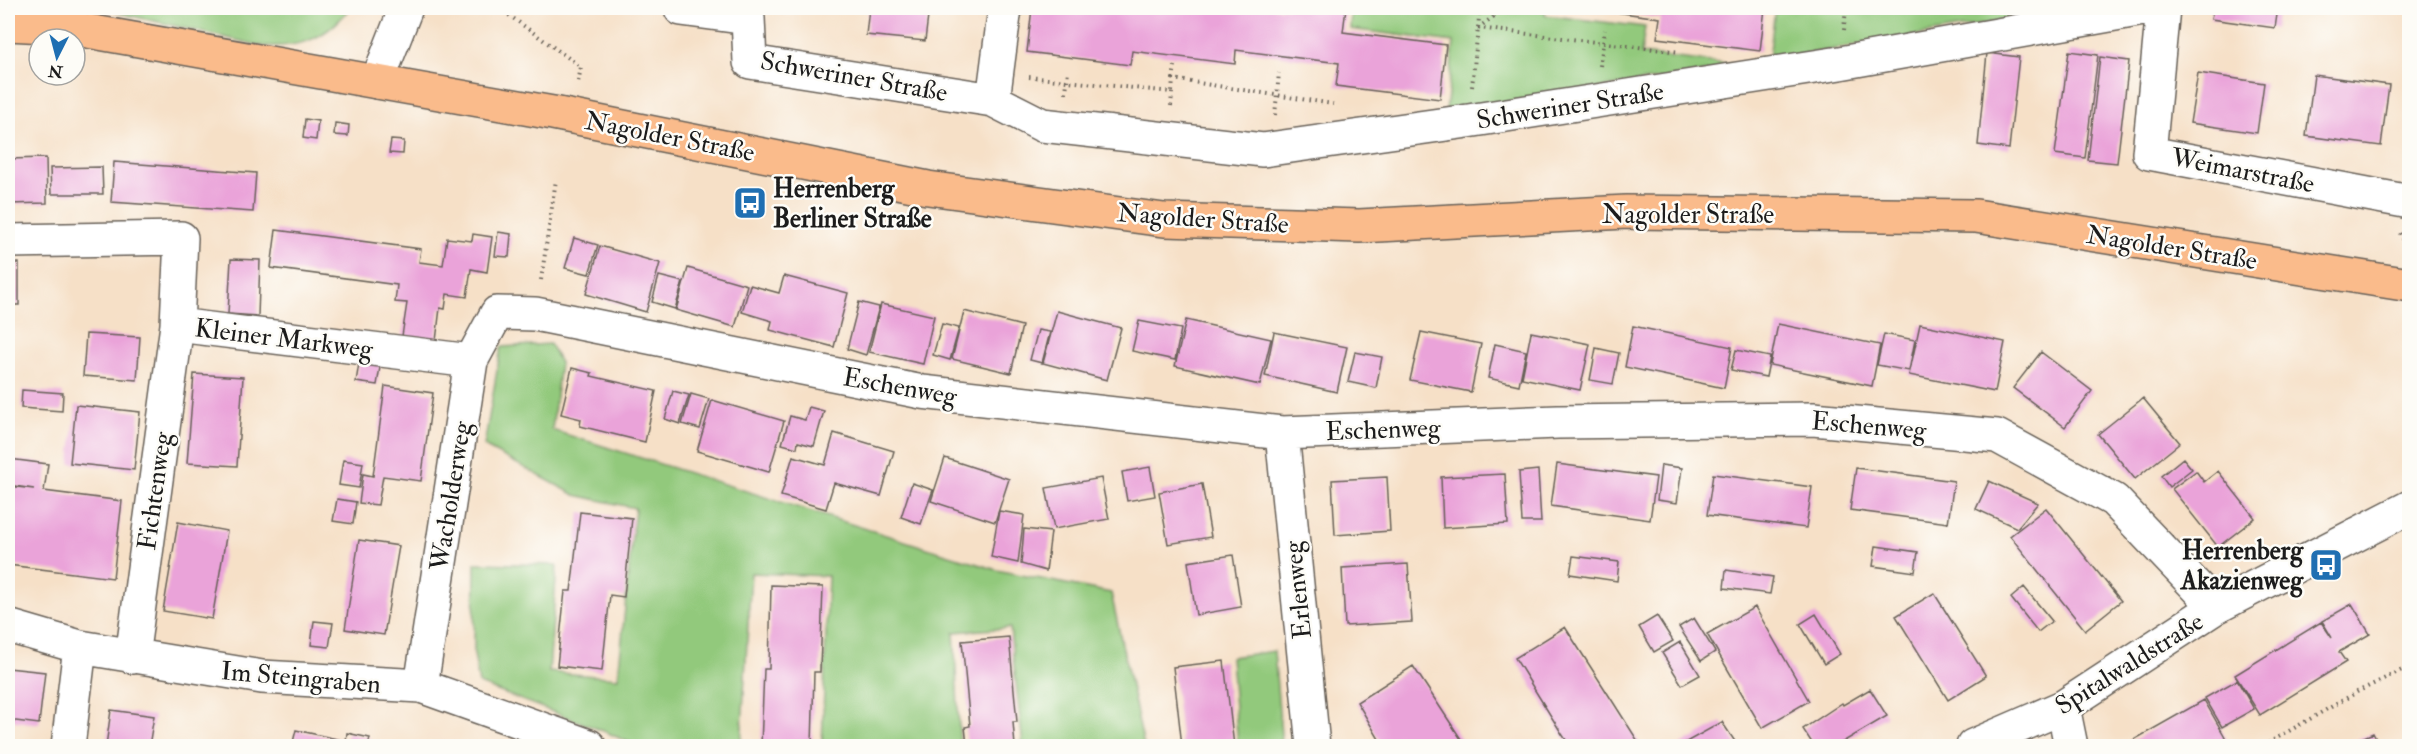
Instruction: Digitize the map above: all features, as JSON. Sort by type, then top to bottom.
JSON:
[{"type":"main road","name":"Nagolder Straße","points":[[8,24],[65,27],[553,113],[928,188],[1164,220],[1359,226],[1626,212],[1976,216],[2409,285]]},
{"type":"street","points":[[377,82],[406,8]]},
{"type":"street","points":[[993,100],[1005,8]]},
{"type":"street","name":"Schweriner Straße","points":[[681,9],[747,18],[750,62],[993,100],[1042,125],[1263,150],[1468,121],[1942,46],[2150,8]]},
{"type":"street","name":"Weimarstraße","points":[[2163,8],[2150,153],[2409,202]]},
{"type":"street","name":"Kleiner Markweg","points":[[8,241],[181,238],[177,325],[471,361]]},
{"type":"street","name":"Eschenweg","points":[[497,313],[535,314],[922,392],[1282,434],[1558,422],[1813,419],[1997,436],[2114,500],[2216,607]]},
{"type":"street","name":"Wacholderweg","points":[[421,686],[471,361],[497,313]]},
{"type":"street","name":"Fichtenweg","points":[[132,657],[177,325]]},
{"type":"street","name":"Erlenweg","points":[[1282,434],[1313,747]]},
{"type":"street","name":"Spitalwaldstraße","points":[[1973,747],[2063,707],[2216,607],[2409,507]]},
{"type":"street","name":"Im Steingraben","points":[[8,626],[80,647],[262,677],[421,686],[589,747]]},
{"type":"street","points":[[68,747],[80,647]]},
{"type":"street","points":[[2063,707],[2071,747]]},
{"type":"path","points":[[499,8],[581,67],[578,83]]},
{"type":"path","points":[[1468,121],[1480,8]]},
{"type":"path","points":[[1478,28],[1493,17],[1496,8]]},
{"type":"path","points":[[1478,28],[1683,53]]},
{"type":"path","points":[[1024,76],[1172,92],[1175,66]]},
{"type":"path","points":[[1272,148],[1279,73]]},
{"type":"path","points":[[1173,79],[1334,105]]},
{"type":"path","points":[[535,314],[556,180]]},
{"type":"path","points":[[2263,747],[2357,692],[2409,666]]},
{"type":"green space","points":[[112,8],[350,8],[332,27],[312,39],[289,45],[262,46],[115,12]]},
{"type":"green space","points":[[1351,8],[1545,8],[1545,15],[1645,27],[1641,54],[1745,66],[1446,111],[1454,42],[1350,29]]},
{"type":"green space","points":[[1775,8],[2081,8],[1769,60]]},
{"type":"green space","points":[[550,344],[560,363],[552,430],[997,570],[1111,593],[1144,746],[1023,746],[1010,628],[954,632],[960,746],[822,746],[828,576],[751,573],[741,746],[637,746],[479,684],[474,654],[475,563],[557,565],[549,672],[618,678],[635,508],[575,495],[484,446],[501,347]]},
{"type":"green space","points":[[1274,651],[1282,746],[1238,746],[1231,657]]},
{"type":"building","points":[[869,8],[929,8],[925,41],[866,35]]},
{"type":"building","points":[[1032,8],[1105,8],[1137,12],[1137,8],[1241,10],[1241,8],[1346,8],[1343,32],[1446,45],[1440,99],[1336,86],[1339,63],[1236,50],[1235,64],[1132,51],[1130,65],[1027,52]]},
{"type":"building","points":[[1585,8],[1765,8],[1760,51],[1657,38],[1660,18]]},
{"type":"building","points":[[2213,8],[2278,8],[2275,28],[2211,19]]},
{"type":"building","points":[[2069,51],[2098,55],[2085,158],[2055,154]]},
{"type":"building","points":[[1987,53],[2019,57],[2009,149],[1978,145]]},
{"type":"building","points":[[2100,57],[2129,61],[2117,163],[2088,160]]},
{"type":"building","points":[[2198,73],[2264,83],[2257,133],[2190,123]]},
{"type":"building","points":[[2314,75],[2389,85],[2381,146],[2306,136]]},
{"type":"building","points":[[305,119],[318,121],[316,140],[303,138]]},
{"type":"building","points":[[335,123],[349,125],[348,136],[334,135]]},
{"type":"building","points":[[391,140],[404,141],[403,154],[389,153]]},
{"type":"building","points":[[46,158],[47,203],[8,204],[8,159]]},
{"type":"building","points":[[114,162],[256,173],[253,212],[111,202]]},
{"type":"building","points":[[102,167],[103,194],[51,194],[50,168]]},
{"type":"building","points":[[276,230],[421,249],[419,262],[443,265],[447,238],[472,241],[473,234],[492,237],[487,272],[471,269],[467,297],[447,294],[445,309],[440,308],[436,341],[402,336],[407,303],[395,302],[397,285],[271,268]]},
{"type":"building","points":[[498,232],[511,234],[509,257],[495,256]]},
{"type":"building","points":[[574,238],[598,245],[589,274],[565,268]]},
{"type":"building","points":[[600,246],[660,263],[646,312],[586,294]]},
{"type":"building","points":[[231,259],[260,260],[258,316],[228,314]]},
{"type":"building","points":[[8,263],[19,263],[19,305],[8,305]]},
{"type":"building","points":[[688,268],[747,285],[735,327],[676,310]]},
{"type":"building","points":[[659,276],[683,282],[675,309],[652,302]]},
{"type":"building","points":[[784,276],[848,293],[834,347],[770,330],[772,321],[742,312],[750,285],[779,293]]},
{"type":"building","points":[[859,302],[879,307],[866,355],[847,349]]},
{"type":"building","points":[[881,304],[934,316],[923,364],[869,352]]},
{"type":"building","points":[[964,311],[1022,326],[1011,373],[952,359]]},
{"type":"building","points":[[1057,311],[1121,328],[1107,380],[1043,363]]},
{"type":"building","points":[[1186,320],[1271,339],[1260,385],[1175,366]]},
{"type":"building","points":[[1139,321],[1181,329],[1175,360],[1132,351]]},
{"type":"building","points":[[942,324],[959,328],[950,360],[933,355]]},
{"type":"building","points":[[1778,324],[1880,345],[1872,386],[1770,365]]},
{"type":"building","points":[[1920,324],[2005,342],[1995,392],[1909,375]]},
{"type":"building","points":[[1633,326],[1732,347],[1724,388],[1625,367]]},
{"type":"building","points":[[1038,330],[1050,332],[1042,363],[1030,360]]},
{"type":"building","points":[[1274,332],[1347,347],[1337,392],[1265,376]]},
{"type":"building","points":[[1421,332],[1481,344],[1471,392],[1410,380]]},
{"type":"building","points":[[1531,332],[1590,344],[1580,390],[1522,378]]},
{"type":"building","points":[[86,334],[140,337],[137,380],[83,376]]},
{"type":"building","points":[[1884,334],[1915,340],[1909,371],[1877,365]]},
{"type":"building","points":[[1495,344],[1526,351],[1519,385],[1488,378]]},
{"type":"building","points":[[1596,348],[1619,353],[1613,384],[1590,380]]},
{"type":"building","points":[[1736,350],[1770,357],[1766,377],[1731,370]]},
{"type":"building","points":[[1355,352],[1382,357],[1376,388],[1348,382]]},
{"type":"building","points":[[2041,352],[2092,391],[2065,427],[2013,388]]},
{"type":"building","points":[[360,357],[381,361],[377,385],[356,382]]},
{"type":"building","points":[[572,368],[592,373],[591,376],[656,391],[645,442],[580,426],[581,419],[561,414]]},
{"type":"building","points":[[194,374],[243,377],[237,466],[187,463]]},
{"type":"building","points":[[385,386],[433,393],[421,481],[383,476],[378,505],[359,503],[363,474],[373,476]]},
{"type":"building","points":[[22,390],[63,393],[62,411],[21,408]]},
{"type":"building","points":[[673,391],[689,395],[680,424],[665,419]]},
{"type":"building","points":[[691,394],[709,399],[700,429],[682,424]]},
{"type":"building","points":[[2143,398],[2180,443],[2135,479],[2098,434]]},
{"type":"building","points":[[712,400],[784,421],[769,472],[697,451]]},
{"type":"building","points":[[76,405],[140,412],[134,470],[70,463]]},
{"type":"building","points":[[809,407],[824,411],[814,446],[798,442],[797,448],[782,444],[790,416],[805,420]]},
{"type":"building","points":[[834,433],[894,451],[881,496],[834,483],[826,509],[781,496],[793,456],[825,465]]},
{"type":"building","points":[[945,458],[1009,479],[995,522],[931,501]]},
{"type":"building","points":[[2183,458],[2192,469],[2169,487],[2161,476]]},
{"type":"building","points":[[9,459],[48,464],[44,491],[122,501],[113,578],[8,565],[8,486],[34,489],[8,485]]},
{"type":"building","points":[[343,460],[363,463],[359,488],[339,485]]},
{"type":"building","points":[[1557,464],[1656,477],[1650,520],[1551,506]]},
{"type":"building","points":[[1661,465],[1682,468],[1677,503],[1657,500]]},
{"type":"building","points":[[1150,467],[1155,496],[1127,501],[1122,472]]},
{"type":"building","points":[[1856,468],[1954,481],[1948,523],[1850,510]]},
{"type":"building","points":[[1538,470],[1541,522],[1522,522],[1519,472]]},
{"type":"building","points":[[2196,471],[2204,482],[2218,471],[2255,518],[2218,547],[2172,489]]},
{"type":"building","points":[[1505,474],[1508,524],[1443,528],[1441,477]]},
{"type":"building","points":[[1713,474],[1812,487],[1806,528],[1707,515]]},
{"type":"building","points":[[1387,477],[1390,531],[1335,535],[1332,480]]},
{"type":"building","points":[[1101,478],[1109,519],[1054,529],[1046,488]]},
{"type":"building","points":[[1989,481],[2038,503],[2017,528],[1976,509]]},
{"type":"building","points":[[912,483],[933,490],[921,524],[901,517]]},
{"type":"building","points":[[1202,484],[1211,537],[1168,544],[1159,492]]},
{"type":"building","points":[[337,499],[356,502],[353,524],[333,521]]},
{"type":"building","points":[[2046,508],[2121,601],[2085,630],[2010,536]]},
{"type":"building","points":[[999,511],[1024,515],[1018,563],[991,557]]},
{"type":"building","points":[[580,512],[632,518],[624,597],[610,595],[602,671],[557,666],[565,591],[571,591]]},
{"type":"building","points":[[178,522],[227,531],[212,619],[163,611]]},
{"type":"building","points":[[1024,529],[1051,532],[1046,571],[1021,564]]},
{"type":"building","points":[[359,540],[399,546],[384,635],[345,629]]},
{"type":"building","points":[[1876,546],[1918,552],[1915,572],[1873,566]]},
{"type":"building","points":[[1233,555],[1241,607],[1196,615],[1188,562]]},
{"type":"building","points":[[1573,556],[1619,562],[1617,581],[1570,574]]},
{"type":"building","points":[[1408,564],[1412,622],[1345,626],[1342,568]]},
{"type":"building","points":[[1726,570],[1773,577],[1770,594],[1724,588]]},
{"type":"building","points":[[771,585],[823,587],[820,672],[814,672],[812,746],[761,746],[764,669],[769,669]]},
{"type":"building","points":[[2024,587],[2052,621],[2038,632],[2011,598]]},
{"type":"building","points":[[1934,593],[1986,676],[1948,700],[1896,616]]},
{"type":"building","points":[[2352,604],[2370,634],[2339,652],[2346,662],[2260,715],[2235,675],[2321,622],[2332,638],[2322,621]]},
{"type":"building","points":[[1755,607],[1809,701],[1762,728],[1707,634]]},
{"type":"building","points":[[1816,614],[1840,654],[1824,664],[1800,624]]},
{"type":"building","points":[[1657,616],[1673,641],[1654,652],[1639,627]]},
{"type":"building","points":[[1694,618],[1715,652],[1701,661],[1679,627]]},
{"type":"building","points":[[314,621],[333,623],[329,647],[311,645]]},
{"type":"building","points":[[1565,627],[1641,746],[1570,746],[1562,734],[1515,658]]},
{"type":"building","points":[[1009,637],[1017,722],[1013,722],[1015,746],[967,746],[965,727],[970,726],[962,641]]},
{"type":"building","points":[[1680,642],[1700,675],[1682,685],[1662,653]]},
{"type":"building","points":[[1224,661],[1234,746],[1182,746],[1173,667]]},
{"type":"building","points":[[1413,666],[1466,746],[1383,746],[1357,702]]},
{"type":"building","points":[[8,668],[45,672],[39,724],[8,720]]},
{"type":"building","points":[[2237,680],[2254,709],[2222,727],[2205,698]]},
{"type":"building","points":[[1870,689],[1887,716],[1836,746],[1814,746],[1803,729],[1842,703],[1843,705]]},
{"type":"building","points":[[2204,700],[2228,742],[2221,746],[2123,746]]},
{"type":"building","points":[[111,710],[154,716],[149,746],[106,746]]},
{"type":"building","points":[[1722,722],[1738,746],[1679,746]]},
{"type":"building","points":[[296,730],[346,741],[347,733],[370,738],[368,746],[292,746]]},
{"type":"building","points":[[2373,733],[2380,746],[2344,746]]},
{"type":"place","name":"Herrenberg Berliner Straße","points":[[750,203]]},
{"type":"place","name":"Herrenberg Akazienweg","points":[[2326,565]]}]
